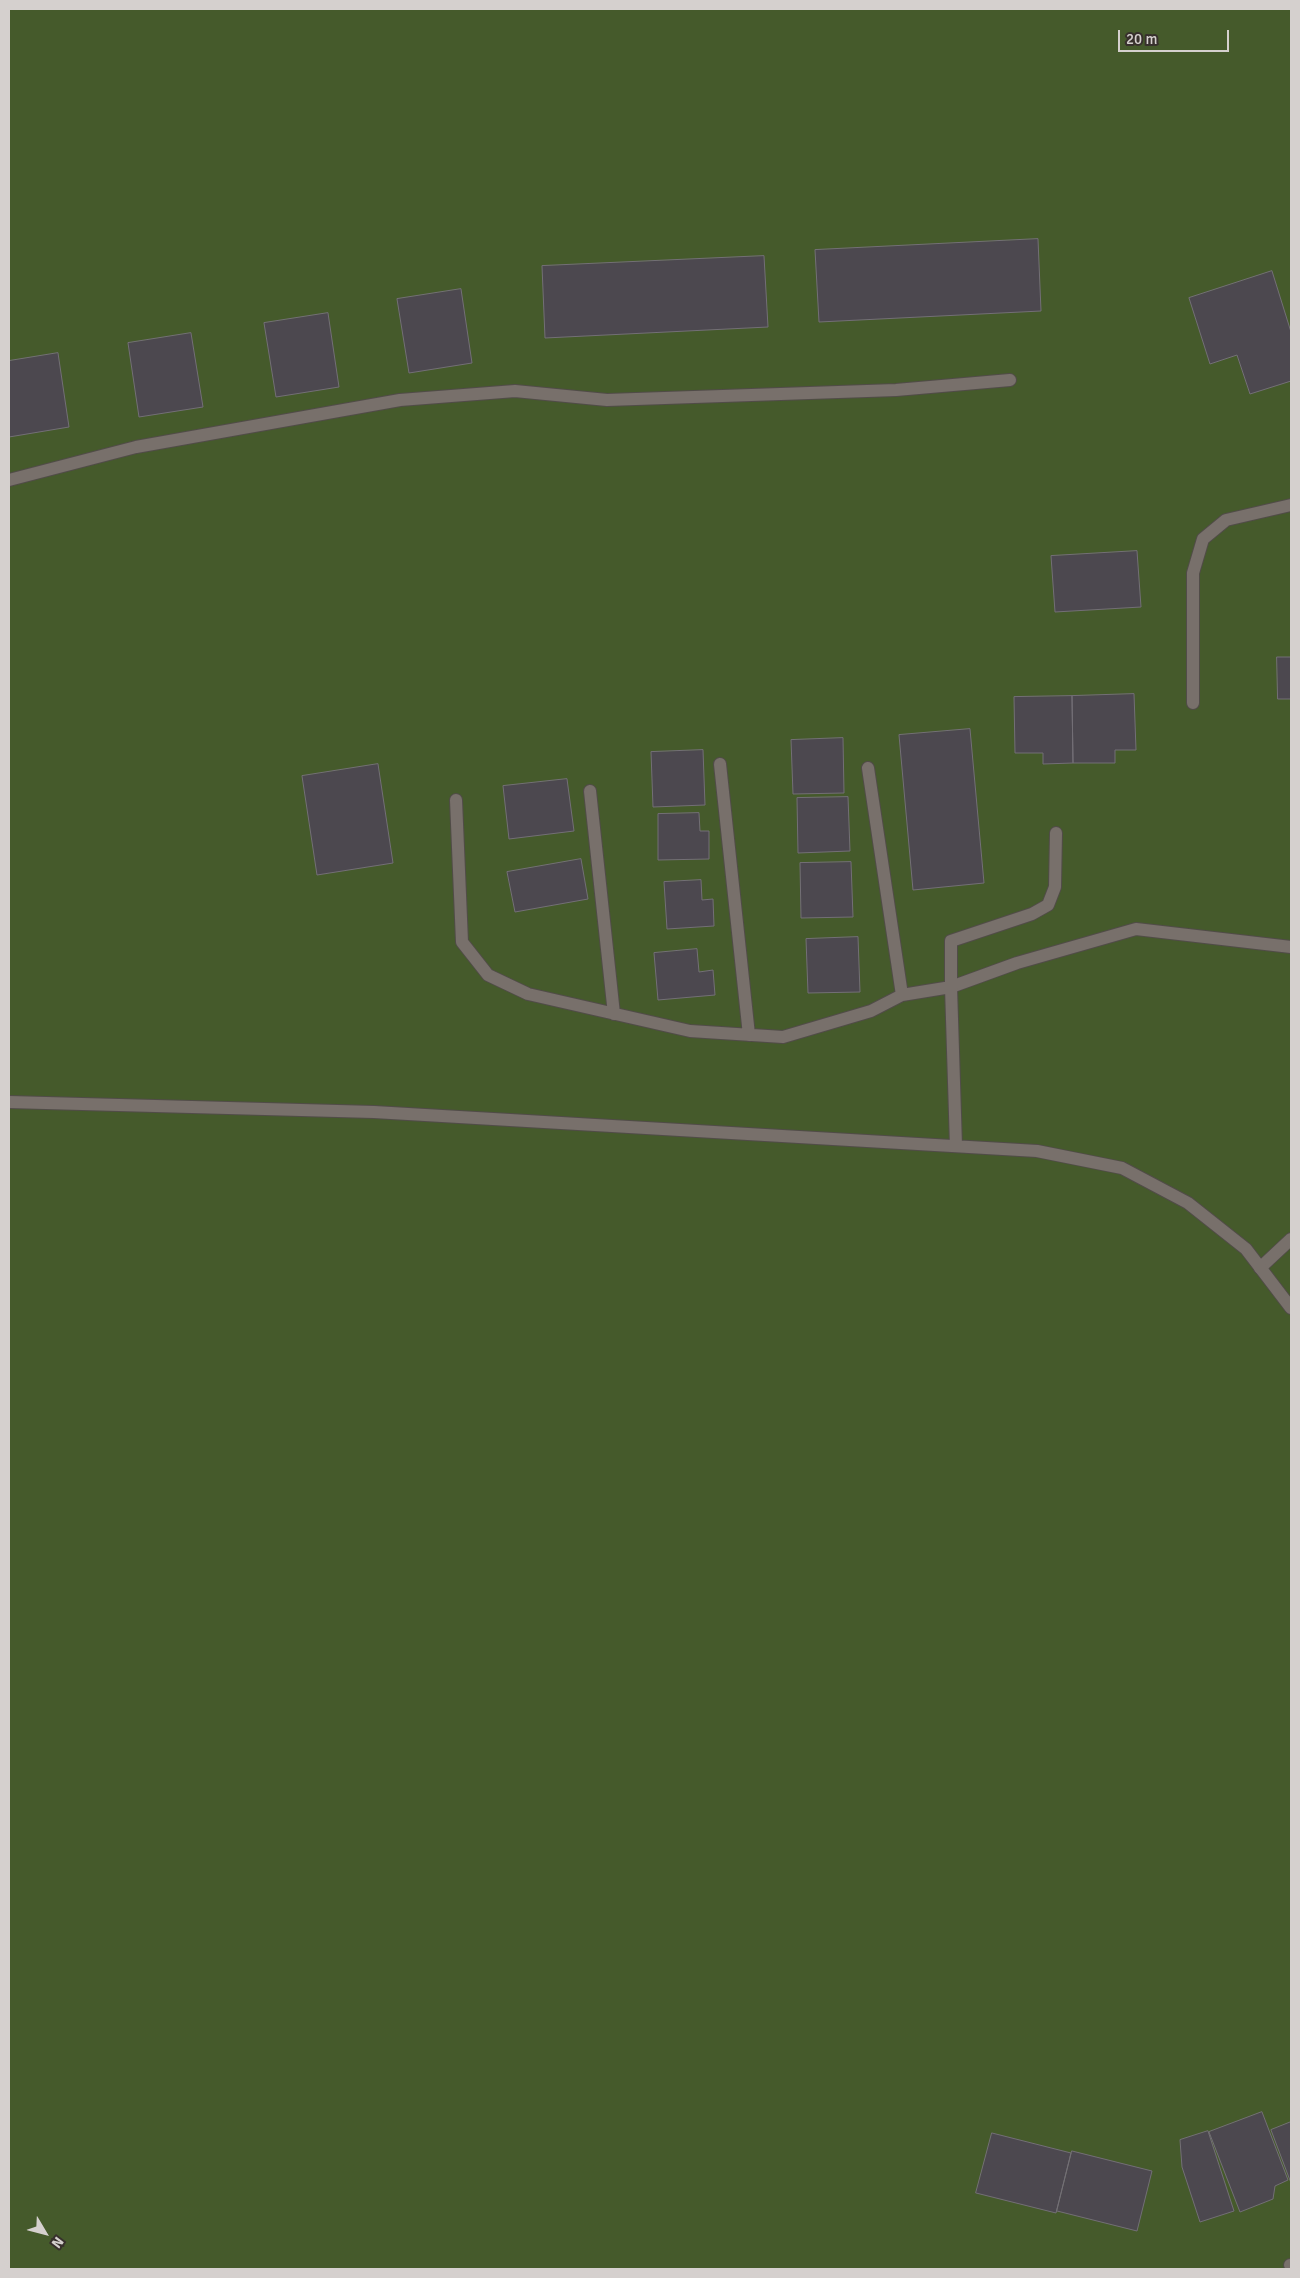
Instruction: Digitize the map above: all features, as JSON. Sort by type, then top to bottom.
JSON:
[{"type":"street","points":[[9,480],[136,447],[400,400],[515,391],[607,400],[896,390],[1010,380]]},
{"type":"street","points":[[1193,703],[1193,573],[1203,539],[1226,520],[1291,504]]},
{"type":"street","points":[[720,764],[749,1035]]},
{"type":"street","points":[[868,768],[902,995]]},
{"type":"street","points":[[590,792],[614,1014]]},
{"type":"street","points":[[456,800],[462,942],[488,974],[528,994],[690,1031],[783,1037],[871,1011],[902,995],[952,986],[1017,964],[1136,929],[1291,947]]},
{"type":"street","points":[[956,1146],[951,941],[1032,914],[1048,905],[1055,887],[1056,833]]},
{"type":"street","points":[[9,1102],[374,1112],[1037,1150],[1122,1168],[1188,1203],[1246,1249],[1291,1308]]},
{"type":"street","points":[[1260,1268],[1291,1239]]},
{"type":"green space","points":[[9,9],[1291,9],[1291,2269],[9,2269]]},
{"type":"building","points":[[1038,239],[1041,311],[819,322],[815,250]]},
{"type":"building","points":[[764,256],[768,327],[545,338],[542,266]]},
{"type":"building","points":[[1272,271],[1291,332],[1291,381],[1250,394],[1237,355],[1210,364],[1189,298]]},
{"type":"building","points":[[461,289],[472,363],[409,373],[397,299]]},
{"type":"building","points":[[328,313],[339,387],[276,397],[264,323]]},
{"type":"building","points":[[191,333],[203,407],[139,417],[128,343]]},
{"type":"building","points":[[58,353],[69,427],[9,437],[9,361]]},
{"type":"building","points":[[1137,551],[1141,607],[1055,612],[1051,556]]},
{"type":"building","points":[[1277,657],[1291,657],[1291,699],[1278,699]]},
{"type":"building","points":[[1134,694],[1136,750],[1115,750],[1115,763],[1073,763],[1072,696]]},
{"type":"building","points":[[1072,696],[1073,763],[1043,764],[1043,753],[1015,753],[1014,697]]},
{"type":"building","points":[[970,729],[984,883],[913,890],[899,735]]},
{"type":"building","points":[[843,738],[844,793],[793,794],[791,740]]},
{"type":"building","points":[[703,750],[705,805],[653,807],[651,752]]},
{"type":"building","points":[[378,764],[393,863],[317,875],[302,776]]},
{"type":"building","points":[[567,779],[574,831],[509,839],[503,786]]},
{"type":"building","points":[[848,797],[850,851],[798,853],[797,798]]},
{"type":"building","points":[[699,813],[700,831],[709,831],[709,859],[658,860],[658,814]]},
{"type":"building","points":[[581,859],[588,899],[515,912],[507,872]]},
{"type":"building","points":[[851,862],[853,917],[801,918],[800,863]]},
{"type":"building","points":[[701,880],[702,900],[713,899],[714,926],[667,929],[664,882]]},
{"type":"building","points":[[858,937],[860,992],[808,993],[806,939]]},
{"type":"building","points":[[697,949],[699,972],[713,970],[715,995],[658,1000],[654,953]]},
{"type":"building","points":[[1262,2112],[1288,2180],[1275,2186],[1273,2199],[1240,2212],[1209,2132]]},
{"type":"building","points":[[1291,2122],[1291,2183],[1271,2130]]},
{"type":"building","points":[[1208,2131],[1234,2211],[1200,2222],[1182,2167],[1180,2140]]},
{"type":"building","points":[[992,2133],[1071,2153],[1056,2213],[976,2193]]},
{"type":"building","points":[[1072,2151],[1152,2171],[1137,2231],[1057,2211]]}]
